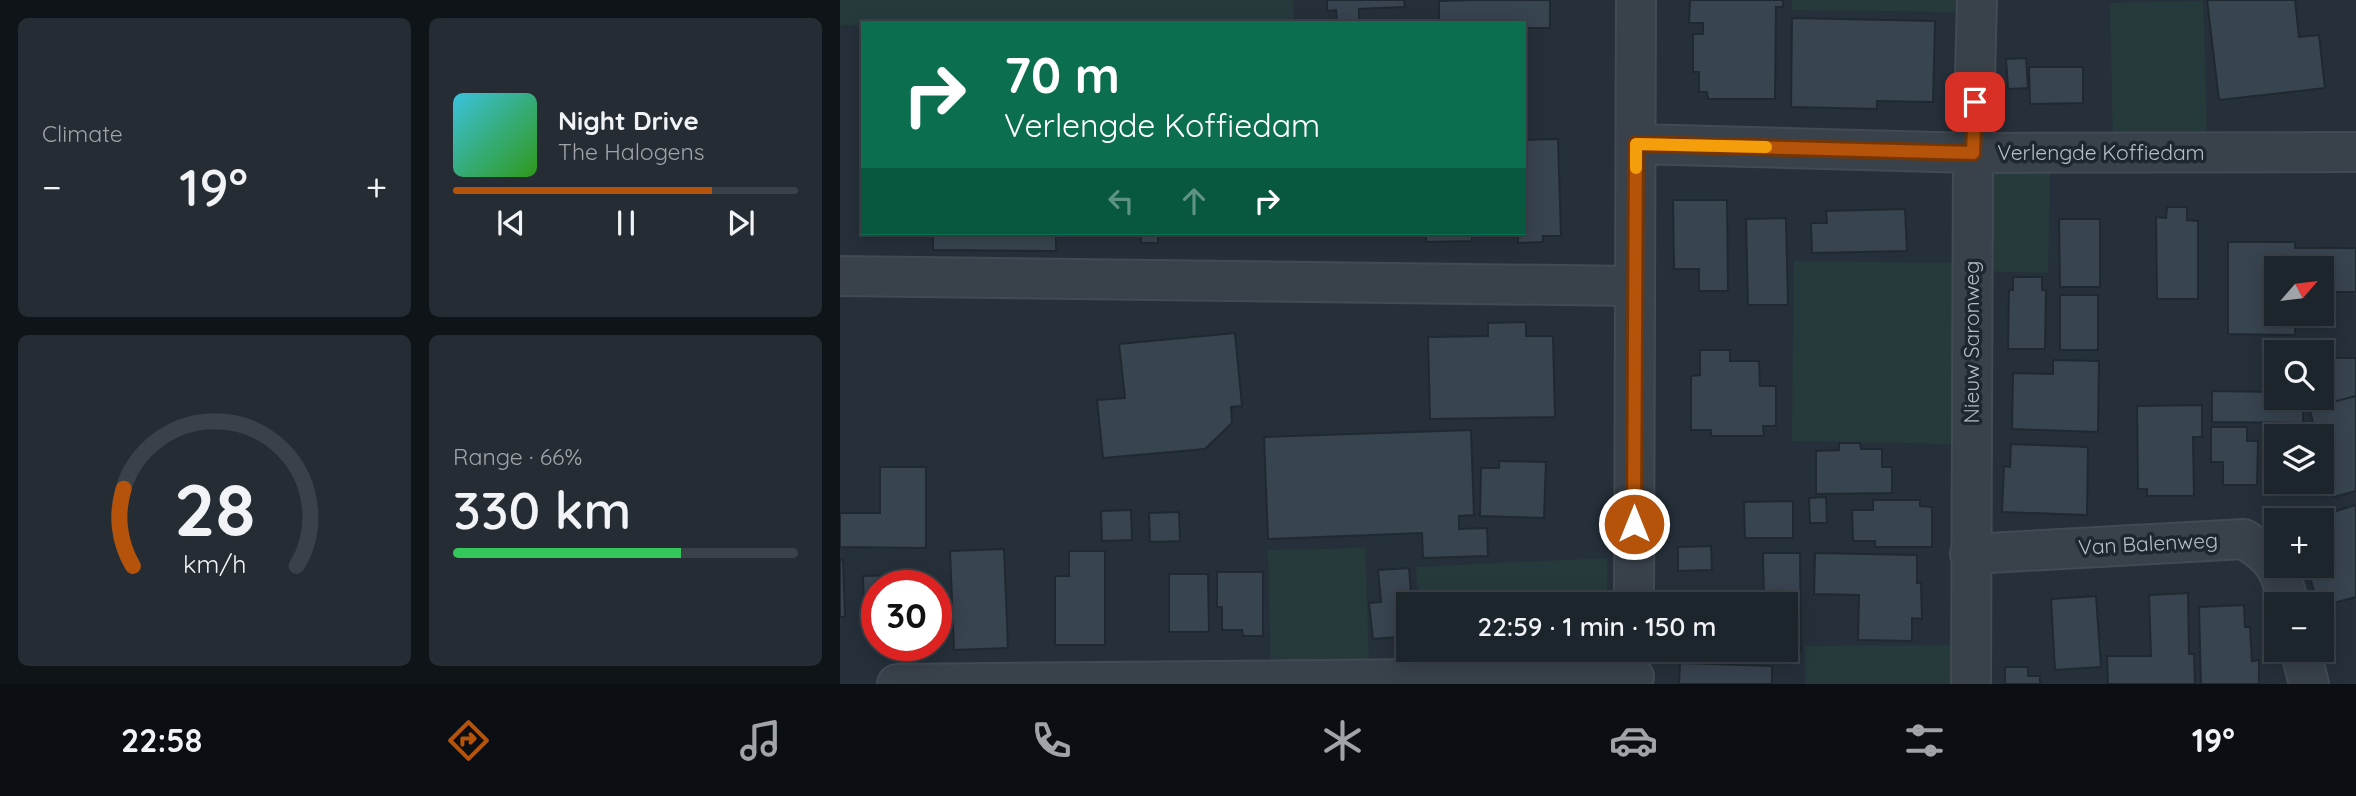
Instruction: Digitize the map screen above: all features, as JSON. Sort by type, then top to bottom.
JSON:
[{"type":"street","points":[[1634,592],[1636,0]]},
{"type":"street","name":"Nieuw Saronweg","points":[[1971,684],[1973,153],[1978,0]]},
{"type":"street","name":"Verlengde Koffiedam","points":[[1636,144],[1973,153],[2356,152]]},
{"type":"street","points":[[840,276],[1634,286]]},
{"type":"street","name":"Van Balenweg","points":[[1970,554],[2244,539],[2266,552],[2278,569],[2285,592]]},
{"type":"street","points":[[2303,662],[2309,684]]},
{"type":"street","points":[[897,684],[1634,670]]},
{"type":"shaded area","points":[[840,0],[1293,0],[1294,19],[861,21],[861,25],[840,25]]},
{"type":"shaded area","points":[[1792,0],[1966,0],[1966,12],[1792,10]]},
{"type":"shaded area","points":[[2203,1],[2207,138],[2113,140],[2110,3]]},
{"type":"shaded area","points":[[1994,171],[2050,173],[2048,273],[1982,271],[1984,174]]},
{"type":"shaded area","points":[[1794,261],[1960,263],[1958,444],[1792,441]]},
{"type":"shaded area","points":[[1365,548],[1369,667],[1271,669],[1268,550]]},
{"type":"shaded area","points":[[1607,558],[1607,592],[1418,592],[1416,567]]},
{"type":"shaded area","points":[[1959,645],[1960,684],[1805,684],[1805,646]]},
{"type":"shaded area","points":[[1423,662],[1568,662],[1423,667]]},
{"type":"building","points":[[1327,0],[1404,0],[1405,7],[1359,9],[1359,21],[1337,21],[1336,10],[1327,11]]},
{"type":"building","points":[[1550,0],[1550,28],[1526,28],[1526,21],[1439,21],[1439,1]]},
{"type":"building","points":[[1690,0],[1783,0],[1783,7],[1776,7],[1775,99],[1708,99],[1707,92],[1699,92],[1699,72],[1693,72],[1693,34],[1703,34],[1703,23],[1689,23]]},
{"type":"building","points":[[2207,0],[2295,0],[2299,37],[2319,35],[2325,88],[2219,100]]},
{"type":"building","points":[[1792,18],[1935,21],[1933,102],[1877,101],[1877,109],[1791,107]]},
{"type":"building","points":[[2026,58],[2028,88],[2008,89],[2006,59]]},
{"type":"building","points":[[2029,67],[2083,67],[2083,103],[2030,104]]},
{"type":"building","points":[[1558,139],[1561,236],[1543,236],[1543,242],[1518,243],[1518,235],[1526,235],[1526,140]]},
{"type":"building","points":[[1673,200],[1727,200],[1728,291],[1699,291],[1699,269],[1674,269]]},
{"type":"building","points":[[2167,207],[2187,207],[2187,220],[2198,221],[2198,299],[2157,299],[2156,217],[2166,218]]},
{"type":"building","points":[[1905,209],[1907,251],[1812,253],[1811,223],[1827,223],[1826,211]]},
{"type":"building","points":[[1786,218],[1788,305],[1748,305],[1746,219]]},
{"type":"building","points":[[2059,219],[2100,219],[2100,287],[2060,287]]},
{"type":"building","points":[[933,235],[1056,235],[1056,251],[933,250]]},
{"type":"building","points":[[1141,235],[1158,235],[1158,243],[1141,243]]},
{"type":"building","points":[[1426,235],[1472,235],[1472,241],[1426,242]]},
{"type":"building","points":[[2228,242],[2295,242],[2295,248],[2356,248],[2356,292],[2334,292],[2334,256],[2264,256],[2264,326],[2295,326],[2295,335],[2228,334]]},
{"type":"building","points":[[2013,277],[2042,277],[2042,290],[2046,290],[2045,349],[2008,349],[2009,290],[2013,290]]},
{"type":"building","points":[[2060,295],[2098,295],[2098,350],[2060,350]]},
{"type":"building","points":[[1526,322],[1526,336],[1553,336],[1555,417],[1430,419],[1428,337],[1488,336],[1488,323]]},
{"type":"building","points":[[1235,333],[1242,406],[1231,407],[1232,423],[1205,449],[1103,458],[1097,400],[1125,398],[1119,344]]},
{"type":"building","points":[[1700,350],[1730,350],[1730,361],[1759,361],[1760,386],[1776,386],[1776,426],[1763,426],[1764,436],[1711,436],[1711,430],[1691,430],[1691,376],[1700,375]]},
{"type":"building","points":[[2334,358],[2356,358],[2356,396],[2334,402]]},
{"type":"building","points":[[2053,360],[2099,361],[2098,432],[2012,429],[2013,373],[2053,374]]},
{"type":"building","points":[[2212,391],[2264,392],[2264,410],[2303,410],[2303,423],[2212,422]]},
{"type":"building","points":[[2356,396],[2356,491],[2333,497],[2334,424],[2314,424],[2310,410],[2334,410],[2334,402]]},
{"type":"building","points":[[2202,405],[2202,437],[2193,437],[2194,496],[2147,496],[2147,489],[2138,489],[2137,406]]},
{"type":"building","points":[[2211,427],[2247,427],[2247,441],[2258,441],[2257,485],[2223,485],[2223,462],[2211,462]]},
{"type":"building","points":[[1471,430],[1474,515],[1459,516],[1459,529],[1487,528],[1488,556],[1423,558],[1422,533],[1268,539],[1264,437]]},
{"type":"building","points":[[1839,443],[1860,443],[1861,449],[1882,449],[1882,467],[1892,467],[1892,493],[1816,494],[1816,451],[1839,450]]},
{"type":"building","points":[[2011,444],[2088,447],[2087,515],[2002,512],[2004,466],[2010,467]]},
{"type":"building","points":[[1499,461],[1546,462],[1544,518],[1480,516],[1481,468],[1499,468]]},
{"type":"building","points":[[880,467],[926,467],[926,548],[840,547],[840,513],[880,513]]},
{"type":"building","points":[[1826,497],[1827,523],[1810,523],[1809,498]]},
{"type":"building","points":[[1873,500],[1920,500],[1920,506],[1932,507],[1932,547],[1875,547],[1875,541],[1853,541],[1852,510],[1873,510]]},
{"type":"building","points":[[1793,501],[1793,538],[1745,538],[1744,502]]},
{"type":"building","points":[[2356,505],[2356,597],[2334,603],[2334,592],[2314,592],[2310,578],[2334,578],[2334,512]]},
{"type":"building","points":[[1131,510],[1132,540],[1102,541],[1101,511]]},
{"type":"building","points":[[1179,512],[1180,541],[1150,542],[1149,513]]},
{"type":"building","points":[[1711,546],[1712,570],[1678,571],[1678,547]]},
{"type":"building","points":[[1004,549],[1008,648],[954,650],[950,551]]},
{"type":"building","points":[[1069,551],[1105,551],[1105,645],[1055,645],[1055,576],[1069,576]]},
{"type":"building","points":[[1763,553],[1800,553],[1801,652],[1798,652],[1798,592],[1764,592]]},
{"type":"building","points":[[1815,553],[1917,555],[1917,583],[1921,583],[1922,619],[1912,618],[1912,641],[1858,640],[1859,595],[1814,594]]},
{"type":"building","points":[[840,560],[843,560],[845,617],[840,617]]},
{"type":"building","points":[[1409,568],[1411,592],[1396,592],[1396,637],[1373,639],[1369,603],[1381,602],[1378,570]]},
{"type":"building","points":[[1217,572],[1263,572],[1263,636],[1243,636],[1242,630],[1222,630],[1222,607],[1217,607]]},
{"type":"building","points":[[1169,574],[1208,574],[1209,632],[1169,632]]},
{"type":"building","points":[[2188,593],[2189,654],[2194,654],[2195,684],[2108,684],[2107,656],[2151,656],[2149,595]]},
{"type":"building","points":[[2096,596],[2101,667],[2055,670],[2051,599]]},
{"type":"building","points":[[2244,605],[2245,627],[2250,627],[2252,661],[2259,660],[2259,684],[2201,684],[2199,607]]},
{"type":"building","points":[[1680,663],[1772,666],[1772,684],[1679,684]]},
{"type":"building","points":[[2005,667],[2028,667],[2028,676],[2040,676],[2040,684],[2005,684]]},
{"type":"slow traffic","points":[[1636,168],[1636,144],[1766,147]]},
{"type":"route","points":[[1634,524],[1636,144],[1973,153],[1975,102]]}]
